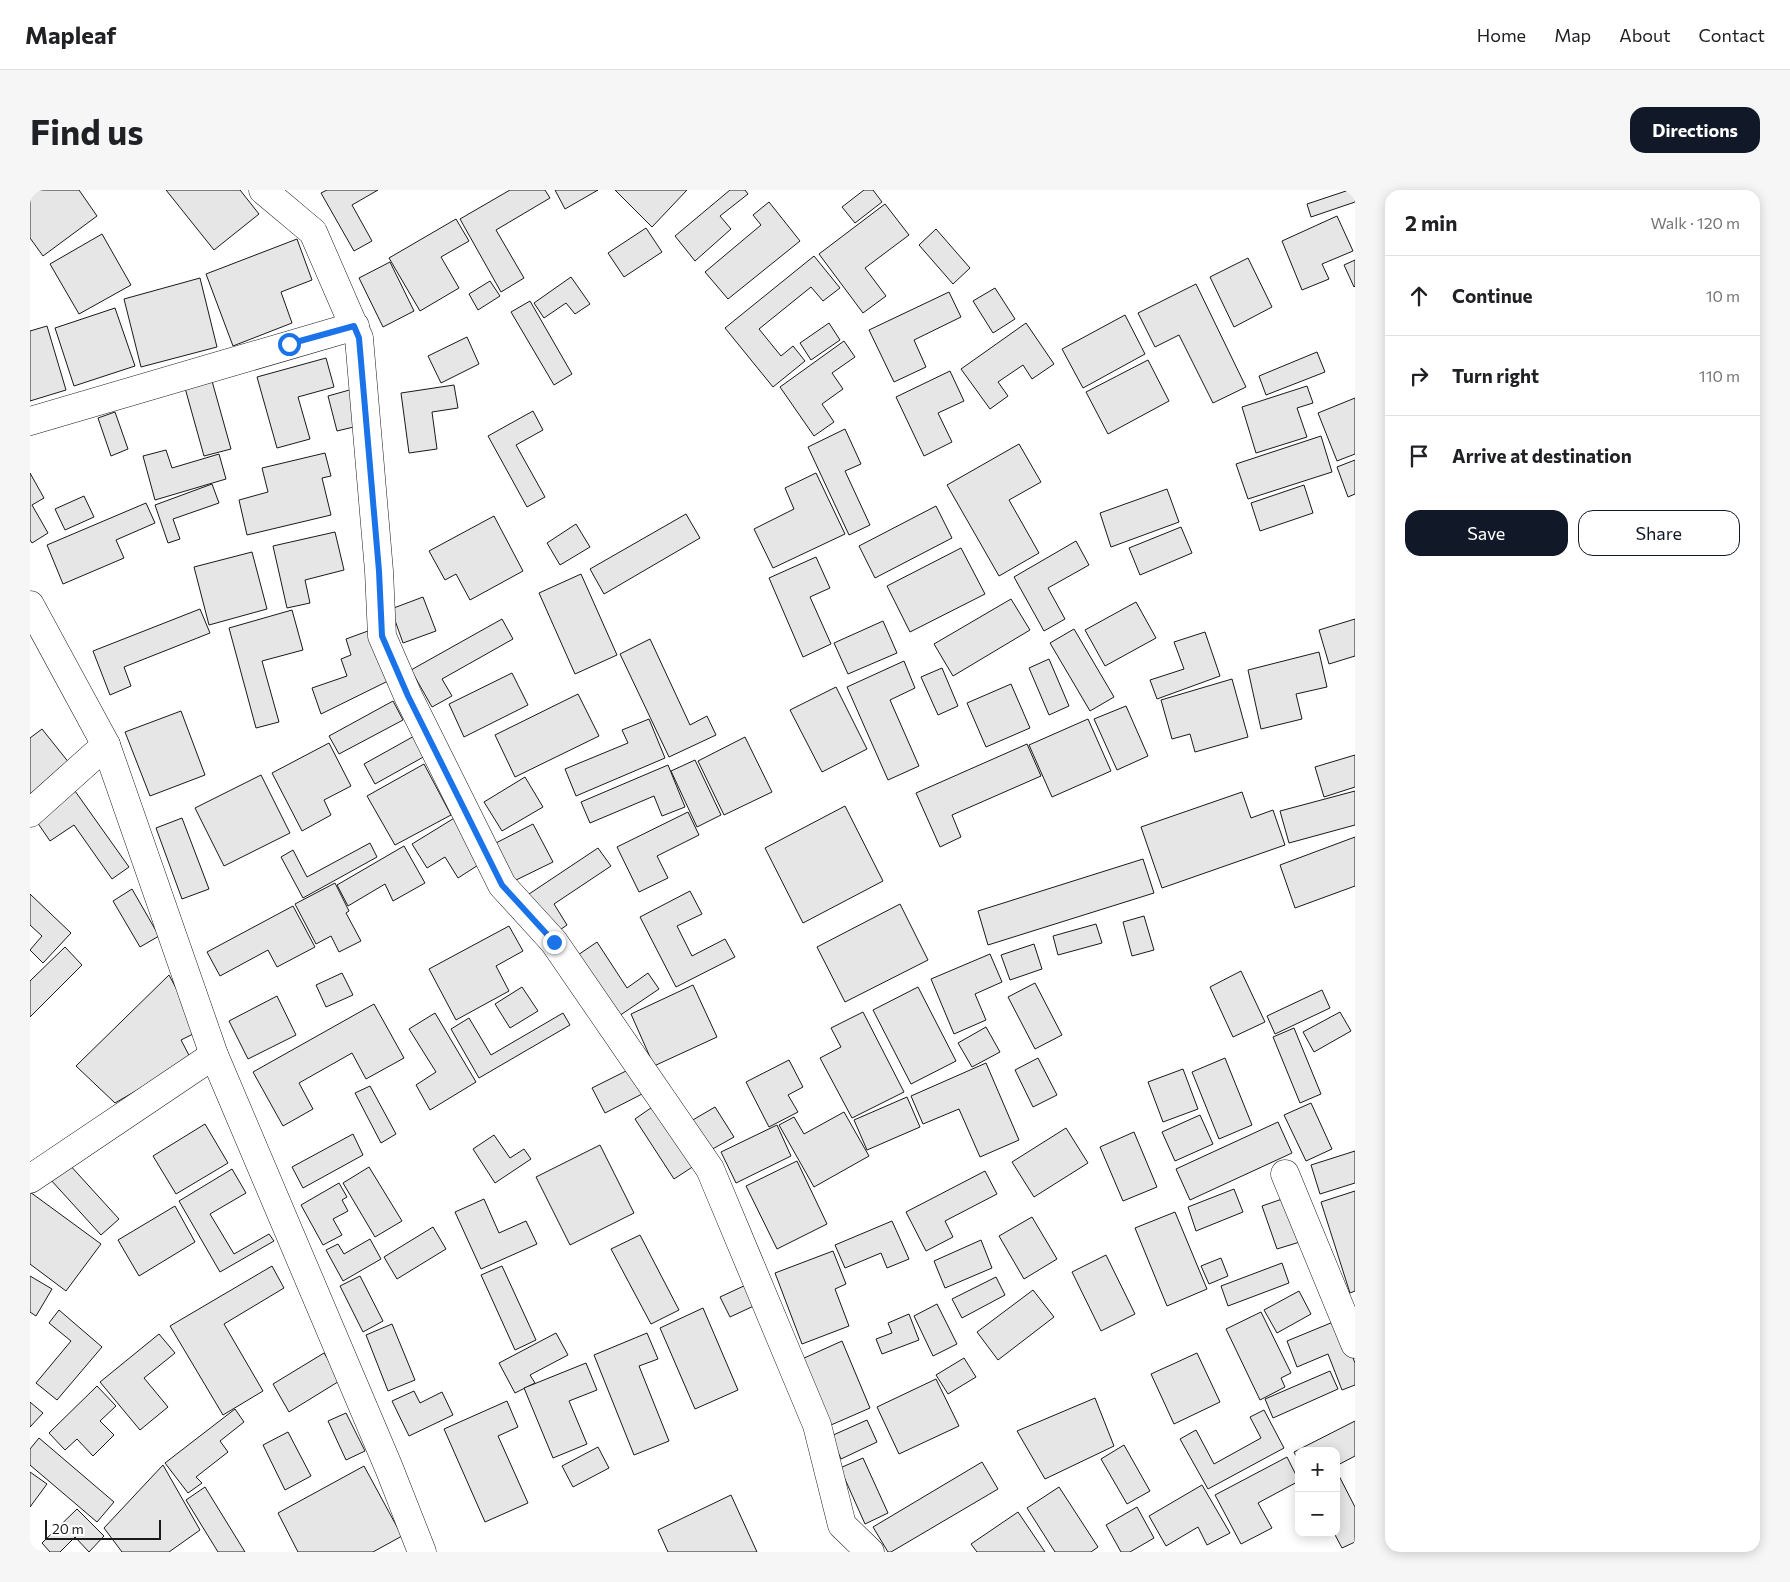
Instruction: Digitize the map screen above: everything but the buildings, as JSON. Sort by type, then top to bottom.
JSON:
[{"type":"street","points":[[263,190],[313,232],[359,338],[379,571],[382,636],[408,696],[502,885],[554,942],[710,1169],[817,1424],[842,1524],[870,1552]]},
{"type":"street","points":[[30,421],[354,326]]},
{"type":"street","points":[[30,604],[106,745],[214,1055],[389,1468],[422,1552]]},
{"type":"street","points":[[30,813],[106,745]]},
{"type":"street","points":[[30,1179],[214,1055]]},
{"type":"street","points":[[1285,1174],[1355,1344]]},
{"type":"route","points":[[289,344],[354,326],[359,338],[379,571],[382,636],[408,696],[502,885],[554,942]]}]
